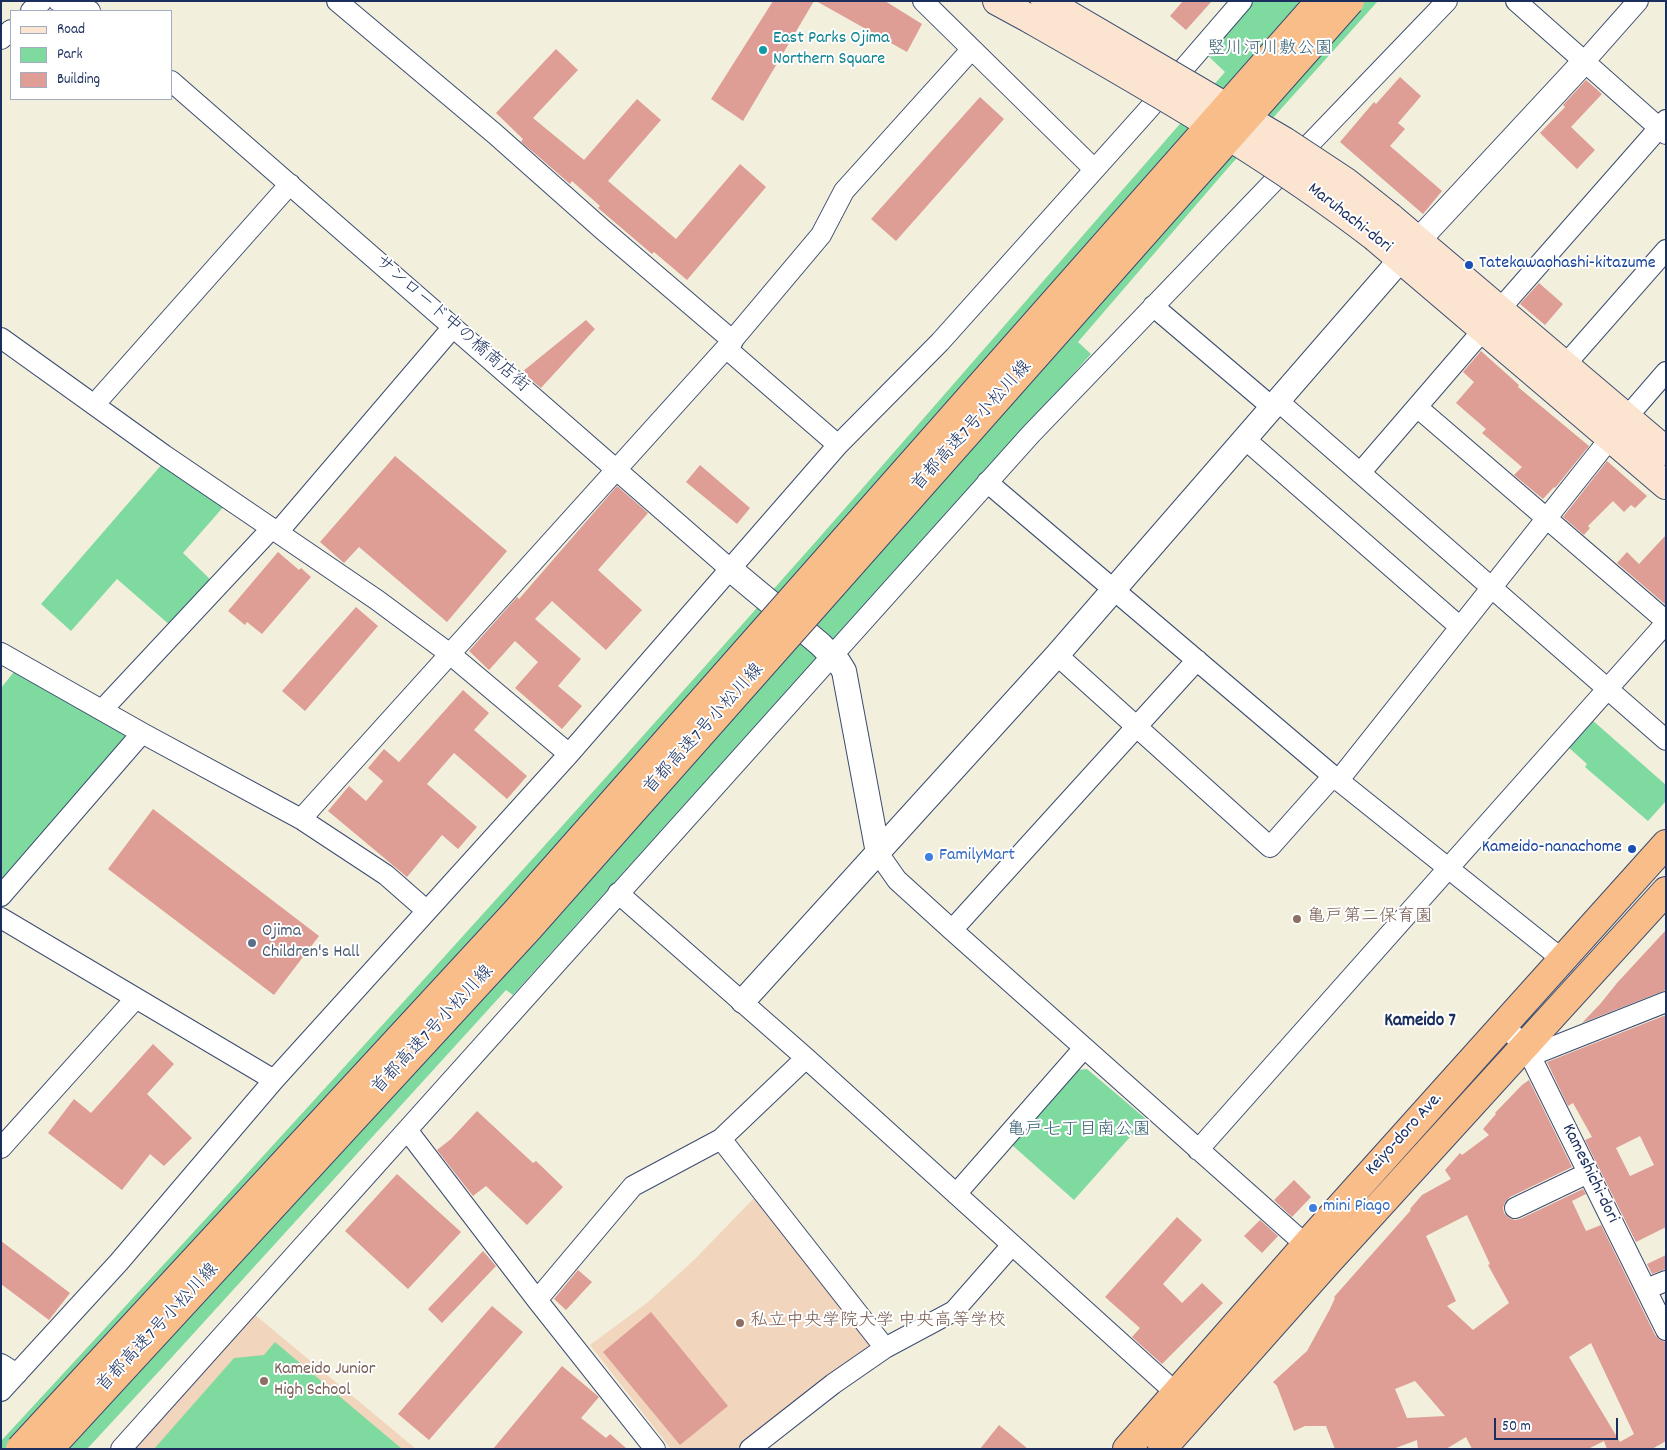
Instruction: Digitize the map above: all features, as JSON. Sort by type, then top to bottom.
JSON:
[{"type":"highway","name":"首都高速7号小松川線","points":[[20,1449],[514,914],[1320,1]]},
{"type":"highway","name":"首都高速7号小松川線","points":[[49,1449],[529,928],[1350,1]]},
{"type":"highway","name":"Keiyo-doro Ave.","points":[[1127,1449],[1306,1245],[1666,844]]},
{"type":"highway","name":"Keiyo-doro Ave.","points":[[1172,1443],[1327,1263],[1528,1050],[1666,891]]},
{"type":"main road","name":"Maruhachi-dori","points":[[997,1],[1038,11],[1269,160],[1332,203],[1383,227],[1618,428],[1666,451]]},
{"type":"main road","name":"Maruhachi-dori","points":[[1492,319],[1566,365],[1666,485]]},
{"type":"street","points":[[32,10],[42,1]]},
{"type":"street","points":[[58,1],[87,10]]},
{"type":"street","points":[[337,1],[495,134],[730,344],[838,445]]},
{"type":"street","points":[[923,1],[1094,169]]},
{"type":"street","points":[[1,1391],[9,1369],[119,1262],[274,1080],[569,754],[838,445],[940,342],[1147,112],[1242,1]]},
{"type":"street","points":[[120,1449],[987,482],[1153,306],[1447,1]]},
{"type":"street","points":[[1360,473],[1492,319],[1663,127],[1584,62],[1516,1]]},
{"type":"street","points":[[743,1002],[1057,656],[1410,250],[1638,1]]},
{"type":"street","points":[[301,819],[730,344],[821,235],[844,191],[971,50]]},
{"type":"street","name":"サンロード中の橋商店街","points":[[172,82],[730,569]]},
{"type":"street","points":[[98,401],[290,184]]},
{"type":"street","points":[[1566,365],[1666,250]]},
{"type":"street","points":[[1153,306],[1360,473],[1666,740]]},
{"type":"street","points":[[102,710],[275,530],[453,327]]},
{"type":"street","points":[[1,338],[98,401],[164,455],[376,600],[450,654],[569,754]]},
{"type":"street","points":[[1057,656],[1270,847],[1335,779],[1492,588],[1618,428],[1666,372]]},
{"type":"street","points":[[1198,1150],[1666,622],[1417,407]]},
{"type":"street","points":[[1246,440],[1460,627]]},
{"type":"street","points":[[987,482],[1335,779],[1563,960]]},
{"type":"street","points":[[730,569],[832,655],[844,671],[878,854],[897,880],[1306,1245]]},
{"type":"street","points":[[1,653],[301,819],[386,875],[427,910]]},
{"type":"street","points":[[952,930],[1197,660]]},
{"type":"street","points":[[1,896],[142,732]]},
{"type":"street","points":[[618,893],[806,1058],[1176,1393]]},
{"type":"street","points":[[1,918],[274,1080]]},
{"type":"street","points":[[1,1148],[136,998]]},
{"type":"street","points":[[1528,1050],[1666,1002]]},
{"type":"street","name":"Kameshichi-dori","points":[[1503,1026],[1528,1050],[1666,1330]]},
{"type":"street","points":[[956,1194],[1084,1048]]},
{"type":"street","points":[[536,1300],[633,1186],[720,1139],[806,1058]]},
{"type":"street","points":[[406,1130],[536,1300],[655,1449]]},
{"type":"street","points":[[720,1139],[885,1348]]},
{"type":"street","points":[[1515,1208],[1588,1173]]},
{"type":"street","points":[[750,1449],[834,1384],[885,1348],[954,1311],[1012,1244]]},
{"type":"street","points":[[1646,1289],[1666,1281]]},
{"type":"shaded area","name":"私立中央学院大学 中央高等学校","points":[[758,1194],[876,1343],[830,1375],[738,1449],[671,1449],[590,1345],[647,1303],[694,1260]]},
{"type":"shaded area","name":"Kameido Junior High School","points":[[254,1314],[416,1449],[131,1449]]},
{"type":"green space","name":"竪川河川敷公園","points":[[1250,1],[1378,1],[1227,169],[1078,342],[1091,354],[917,550],[915,549],[513,995],[506,990],[87,1449],[1,1449],[1,1441],[413,992],[718,652],[1225,72],[1205,53]]},
{"type":"green space","points":[[163,463],[225,505],[183,553],[213,582],[171,626],[117,579],[71,631],[41,604]]},
{"type":"green space","points":[[17,668],[132,737],[1,882],[1,688]]},
{"type":"green space","points":[[1591,719],[1666,785],[1666,801],[1648,821],[1585,767],[1587,764],[1567,746]]},
{"type":"green space","name":"亀戸七丁目南公園","points":[[1087,1069],[1146,1119],[1074,1200],[1012,1145],[1077,1070]]},
{"type":"green space","name":"Kameido Junior High School","points":[[275,1342],[402,1449],[154,1449],[234,1358],[264,1355]]},
{"type":"building","name":"East Parks Ojima Northern Square","points":[[773,1],[814,1],[743,121],[711,99]]},
{"type":"building","name":"East Parks Ojima Northern Square","points":[[816,1],[885,1],[922,24],[907,52]]},
{"type":"building","points":[[1183,1],[1212,1],[1186,30],[1170,16]]},
{"type":"building","points":[[556,49],[578,70],[533,118],[584,160],[637,99],[661,120],[608,181],[676,239],[740,164],[766,187],[687,280],[654,252],[652,254],[598,208],[600,206],[572,181],[570,184],[521,142],[523,139],[496,113]]},
{"type":"building","points":[[1400,77],[1421,96],[1398,123],[1405,129],[1390,146],[1442,191],[1423,214],[1340,142],[1374,102],[1376,104]]},
{"type":"building","points":[[1586,80],[1602,94],[1571,127],[1595,150],[1577,169],[1540,133],[1565,107],[1563,105]]},
{"type":"building","points":[[980,97],[1004,119],[896,241],[871,219]]},
{"type":"building","points":[[1539,283],[1563,304],[1545,325],[1520,304]]},
{"type":"building","points":[[586,320],[595,329],[541,388],[522,372]]},
{"type":"building","points":[[1481,351],[1519,385],[1518,387],[1589,446],[1555,488],[1543,499],[1514,475],[1522,467],[1482,433],[1486,429],[1456,403],[1474,382],[1463,372]]},
{"type":"building","points":[[395,456],[507,551],[447,622],[359,547],[344,563],[320,542]]},
{"type":"building","points":[[1607,461],[1647,496],[1635,508],[1631,505],[1624,512],[1613,501],[1588,526],[1590,528],[1584,535],[1563,517]]},
{"type":"building","points":[[700,465],[750,508],[737,524],[686,482]]},
{"type":"building","points":[[617,486],[648,513],[598,570],[642,610],[606,650],[552,601],[535,619],[581,659],[558,686],[582,706],[562,729],[515,688],[538,662],[515,641],[489,670],[469,651],[517,597],[519,599]]},
{"type":"building","points":[[1666,535],[1666,605],[1617,563],[1627,552],[1639,564]]},
{"type":"building","points":[[278,552],[299,570],[301,568],[311,577],[262,634],[247,622],[245,625],[228,611]]},
{"type":"building","points":[[356,607],[378,626],[305,711],[282,691]]},
{"type":"building","points":[[463,690],[489,713],[474,730],[527,776],[507,799],[454,753],[427,784],[477,827],[458,849],[442,835],[407,877],[328,811],[349,786],[366,801],[383,781],[368,768],[384,749],[399,762]]},
{"type":"building","points":[[153,809],[319,936],[274,995],[108,869]]},
{"type":"building","points":[[1666,930],[1666,990],[1582,1023],[1617,983]]},
{"type":"building","points":[[1666,1015],[1666,1227],[1636,1242],[1585,1140],[1592,1137],[1573,1103],[1568,1106],[1547,1062]],"holes":[[[1640,1136],[1654,1165],[1630,1176],[1616,1148]]]},
{"type":"building","points":[[153,1044],[174,1064],[147,1094],[192,1138],[164,1166],[150,1154],[122,1190],[48,1133],[74,1099],[91,1113]]},
{"type":"building","points":[[1529,1080],[1572,1167],[1510,1197],[1505,1202],[1504,1213],[1509,1218],[1520,1219],[1583,1189],[1586,1194],[1572,1201],[1586,1231],[1601,1225],[1655,1335],[1660,1340],[1666,1342],[1666,1441],[1652,1449],[1607,1449],[1604,1441],[1588,1449],[1472,1449],[1466,1437],[1446,1449],[1418,1449],[1417,1440],[1393,1449],[1335,1449],[1326,1426],[1305,1426],[1294,1431],[1277,1386],[1273,1382],[1307,1351],[1330,1309],[1334,1297],[1422,1195],[1451,1179],[1445,1170],[1460,1153],[1462,1155],[1489,1135],[1483,1129],[1495,1113]],"holes":[[[1467,1215],[1490,1264],[1488,1265],[1509,1303],[1473,1330],[1447,1306],[1456,1301],[1426,1236]],[[1591,1343],[1634,1434],[1620,1442],[1569,1357]],[[1415,1381],[1445,1416],[1407,1418],[1395,1389]]]},
{"type":"building","points":[[477,1111],[533,1163],[536,1161],[563,1187],[527,1225],[486,1186],[473,1196],[437,1150],[451,1139]]},
{"type":"building","points":[[397,1174],[461,1232],[408,1289],[345,1231]]},
{"type":"building","points":[[1294,1180],[1311,1197],[1292,1217],[1274,1200]]},
{"type":"building","points":[[1177,1217],[1202,1240],[1163,1284],[1182,1303],[1202,1283],[1223,1303],[1162,1364],[1132,1337],[1140,1328],[1105,1297]]},
{"type":"building","points":[[1260,1220],[1278,1236],[1262,1253],[1244,1236]]},
{"type":"building","points":[[1,1241],[70,1293],[49,1320],[1,1284]]},
{"type":"building","points":[[483,1251],[496,1266],[442,1323],[428,1309]]},
{"type":"building","points":[[1666,1255],[1666,1269],[1652,1274],[1647,1264]]},
{"type":"building","points":[[578,1270],[592,1282],[566,1310],[554,1299]]},
{"type":"building","points":[[492,1306],[523,1332],[429,1440],[398,1414]]},
{"type":"building","points":[[651,1312],[728,1406],[680,1445],[603,1352]]},
{"type":"building","points":[[562,1366],[599,1397],[581,1418],[606,1438],[610,1434],[627,1449],[493,1449]]},
{"type":"building","points":[[999,1425],[1028,1449],[980,1449]]},
{"type":"place","name":"East Parks Ojima Northern Square","points":[[763,50]]},
{"type":"place","name":"Tatekawaohashi-kitazume","points":[[1469,265]]},
{"type":"place","name":"Kameido-nanachome","points":[[1632,849]]},
{"type":"place","name":"FamilyMart","points":[[929,857]]},
{"type":"place","name":"亀戸第二保育園","points":[[1297,919]]},
{"type":"place","name":"Ojima Children's Hall","points":[[252,943]]},
{"type":"place","name":"mini Piago","points":[[1313,1208]]},
{"type":"place","name":"私立中央学院大学 中央高等学校","points":[[740,1323]]},
{"type":"place","name":"Kameido Junior High School","points":[[264,1381]]},
{"type":"district","name":"Kameido 7","points":[[1420,1022]]}]
